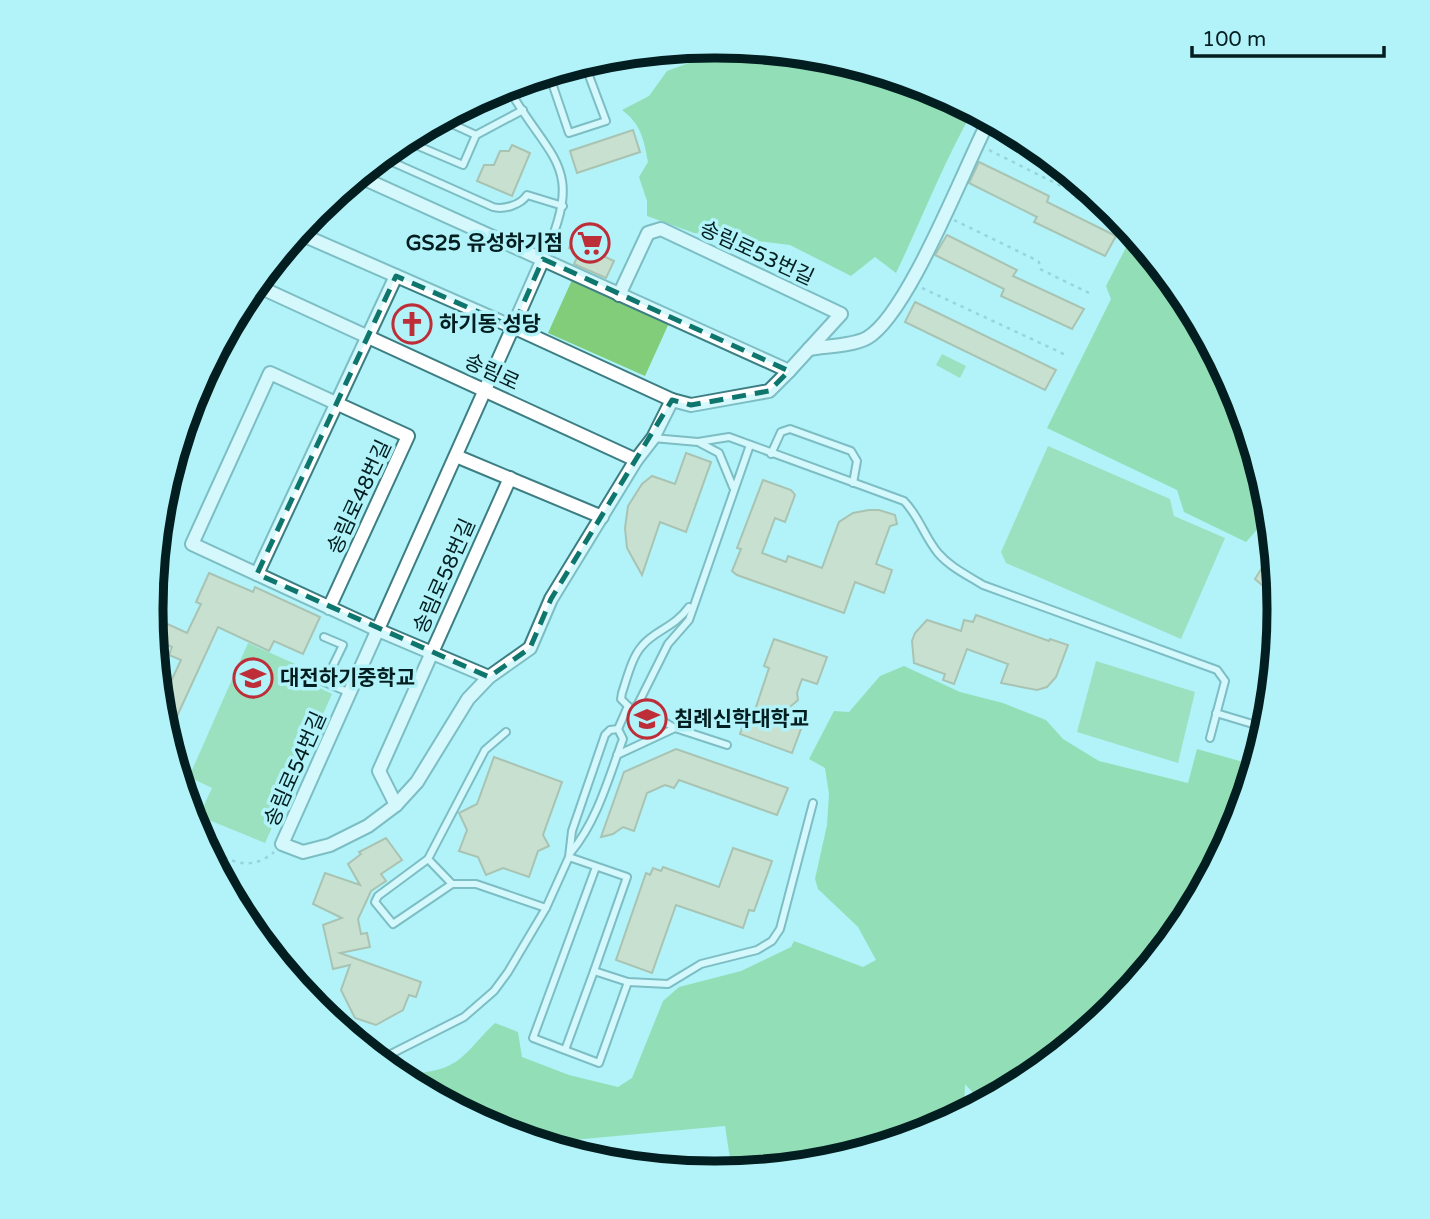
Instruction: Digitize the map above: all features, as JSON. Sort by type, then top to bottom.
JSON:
[{"type":"street","points":[[809,349],[865,339],[881,326],[945,216],[984,128]]},
{"type":"street","points":[[368,181],[789,371]]},
{"type":"street","name":"송림로53번길","points":[[308,237],[672,400],[691,405],[769,391],[841,314],[661,229],[648,233],[620,295]]},
{"type":"street","points":[[485,391],[543,259]]},
{"type":"street","points":[[257,574],[396,276]]},
{"type":"street","name":"송림로","points":[[266,290],[636,460]]},
{"type":"street","name":"송림로48번길","points":[[329,608],[408,436],[270,373],[192,544],[329,608],[378,630],[489,677]]},
{"type":"street","name":"송림로54번길","points":[[485,391],[282,844],[303,852],[330,845],[368,826],[396,805],[417,782],[468,699],[489,677],[530,649],[551,599],[636,460]]},
{"type":"street","points":[[636,460],[653,438],[672,400]]},
{"type":"street","points":[[456,456],[602,517]]},
{"type":"street","name":"송림로58번길","points":[[396,805],[379,771],[510,478]]},
{"type":"lane","points":[[552,83],[569,133],[606,121],[588,73]]},
{"type":"lane","points":[[513,97],[552,151],[561,176],[563,206],[557,230],[543,259]]},
{"type":"lane","points":[[418,145],[463,165],[477,135],[523,110]]},
{"type":"lane","points":[[453,124],[477,135]]},
{"type":"lane","points":[[393,162],[500,209],[524,201],[527,195],[563,206]]},
{"type":"lane","points":[[771,454],[781,432],[790,429],[802,433],[851,451],[857,461],[853,483]]},
{"type":"lane","points":[[653,438],[698,442],[729,437],[904,501],[916,514],[936,551],[953,568],[984,585],[1217,670],[1225,681],[1210,738]]},
{"type":"lane","points":[[698,442],[719,453],[733,489]]},
{"type":"lane","points":[[637,706],[668,644],[689,620],[692,603],[750,446]]},
{"type":"lane","points":[[692,603],[679,622],[643,644],[621,699],[628,706],[637,706],[675,729],[727,745]]},
{"type":"lane","points":[[324,637],[343,645],[325,682]]},
{"type":"lane","points":[[310,676],[350,693]]},
{"type":"lane","points":[[390,1055],[464,1017],[494,991],[526,947],[570,855],[585,835],[617,755],[622,739],[618,729],[628,706]]},
{"type":"lane","points":[[1216,713],[1254,724]]},
{"type":"lane","points":[[570,855],[572,831],[605,736],[610,730],[618,729],[639,745]]},
{"type":"lane","points":[[617,755],[675,729]]},
{"type":"lane","points":[[506,732],[485,750],[428,859],[378,896],[375,902],[393,924],[452,884],[476,884],[546,908]]},
{"type":"lane","points":[[594,971],[628,982],[668,984],[701,964],[757,950],[772,941],[780,929],[813,803]]},
{"type":"lane","points":[[565,1050],[627,877],[570,855]]},
{"type":"lane","points":[[428,859],[452,884]]},
{"type":"lane","points":[[596,867],[533,1038],[599,1062],[628,982]]},
{"type":"path","points":[[976,144],[1073,192],[1071,195],[1089,204]]},
{"type":"path","points":[[945,216],[1034,259],[1039,262],[1040,269],[1089,293]]},
{"type":"path","points":[[909,282],[1066,355]]},
{"type":"path","points":[[221,856],[248,865],[266,859],[282,844]]},
{"type":"path","points":[[222,857],[284,953]]},
{"type":"highlighted area","points":[[543,259],[789,371],[769,391],[691,405],[672,400],[551,599],[530,648],[489,677],[257,574],[396,276],[513,327]]},
{"type":"green space","points":[[685,59],[751,59],[823,68],[892,87],[968,120],[896,273],[875,257],[851,276],[790,245],[694,233],[647,216],[647,201],[639,177],[648,162],[645,147],[638,127],[622,110],[649,96],[667,71],[689,63]]},
{"type":"green space","points":[[1128,244],[1174,303],[1210,365],[1237,432],[1256,502],[1260,526],[1246,542],[1184,512],[1177,490],[1047,428],[1111,299],[1106,286]]},
{"type":"green space","points":[[572,280],[669,323],[645,376],[548,333]]},
{"type":"green space","points":[[232,343],[234,344],[188,447],[205,398],[220,365]]},
{"type":"green space","points":[[942,354],[966,366],[960,378],[936,365]]},
{"type":"green space","points":[[1048,446],[1170,499],[1174,516],[1225,538],[1181,639],[1006,563],[1001,552]]},
{"type":"green space","points":[[248,643],[309,670],[305,681],[332,694],[265,843],[204,818],[201,811],[212,788],[190,776]]},
{"type":"green space","points":[[1096,661],[1195,692],[1178,763],[1077,732]]},
{"type":"green space","points":[[904,666],[960,692],[1003,703],[1046,720],[1063,739],[1099,761],[1188,783],[1197,749],[1245,762],[1225,821],[1210,854],[1174,916],[1130,973],[1079,1024],[1022,1068],[975,1095],[965,1084],[964,1101],[926,1119],[892,1132],[823,1151],[751,1160],[730,1161],[725,1126],[567,1141],[504,1119],[417,1073],[454,1063],[495,1023],[518,1032],[522,1057],[569,1075],[618,1087],[632,1078],[663,1001],[679,987],[741,971],[791,947],[794,941],[863,967],[876,960],[858,927],[818,889],[815,879],[827,825],[829,794],[825,768],[809,759],[834,711],[849,712],[880,676]]},
{"type":"building","points":[[633,130],[640,152],[577,173],[570,151]]},
{"type":"building","points":[[512,145],[530,153],[512,196],[477,181],[484,165],[494,165],[500,151],[509,151]]},
{"type":"building","points":[[979,162],[1049,196],[1047,202],[1116,236],[1105,256],[1034,222],[1037,217],[969,183]]},
{"type":"building","points":[[576,233],[605,247],[601,255],[614,261],[606,278],[574,264],[579,253],[569,248]]},
{"type":"building","points":[[947,235],[1017,270],[1013,276],[1084,309],[1072,329],[1001,296],[1004,289],[935,255]]},
{"type":"building","points":[[915,302],[1056,370],[1045,390],[905,322]]},
{"type":"building","points":[[686,453],[711,462],[686,532],[660,522],[642,575],[627,548],[625,528],[628,506],[642,484],[652,476],[675,484]]},
{"type":"building","points":[[763,480],[791,490],[795,495],[785,522],[775,518],[762,553],[786,562],[788,556],[822,568],[839,522],[853,513],[869,510],[895,515],[897,524],[890,526],[876,564],[892,570],[884,593],[855,582],[844,613],[732,571],[741,549],[737,548]]},
{"type":"building","points":[[1265,563],[1266,589],[1255,579]]},
{"type":"building","points":[[209,573],[253,592],[255,587],[320,617],[303,654],[274,641],[269,651],[218,627],[175,721],[169,686],[181,660],[169,655],[172,647],[164,643],[163,622],[187,633],[201,604],[196,602]]},
{"type":"building","points":[[976,615],[1068,645],[1056,677],[1047,687],[1037,690],[1001,683],[1008,664],[967,649],[954,684],[943,680],[945,674],[914,663],[912,641],[915,633],[927,620],[961,631],[964,620],[973,622]]},
{"type":"building","points":[[774,639],[827,657],[817,684],[802,679],[797,693],[798,700],[791,706],[787,721],[802,726],[792,753],[740,734],[749,708],[755,710],[769,668],[764,666]]},
{"type":"building","points":[[676,749],[788,788],[777,815],[679,780],[674,788],[665,785],[647,793],[634,831],[623,827],[613,834],[601,837],[624,772]]},
{"type":"building","points":[[494,757],[562,782],[543,835],[549,846],[538,851],[529,877],[503,868],[486,875],[478,857],[459,851],[467,830],[459,813],[477,804]]},
{"type":"building","points":[[386,838],[402,860],[381,874],[386,881],[371,891],[358,919],[361,934],[367,933],[370,947],[340,953],[421,982],[416,997],[409,995],[403,1010],[376,1025],[355,1018],[341,990],[350,965],[333,969],[323,925],[342,918],[313,904],[325,873],[360,885],[348,864],[361,854],[359,852]]},
{"type":"building","points":[[733,848],[772,861],[754,911],[749,910],[743,928],[676,905],[652,973],[616,960],[646,873],[650,875],[653,868],[661,871],[663,867],[719,887]]},
{"type":"place","name":"GS25 유성하기점","points":[[590,243]]},
{"type":"place","name":"하기동 성당","points":[[412,324]]},
{"type":"place","name":"대전하기중학교","points":[[253,678]]},
{"type":"place","name":"침례신학대학교","points":[[647,719]]}]
